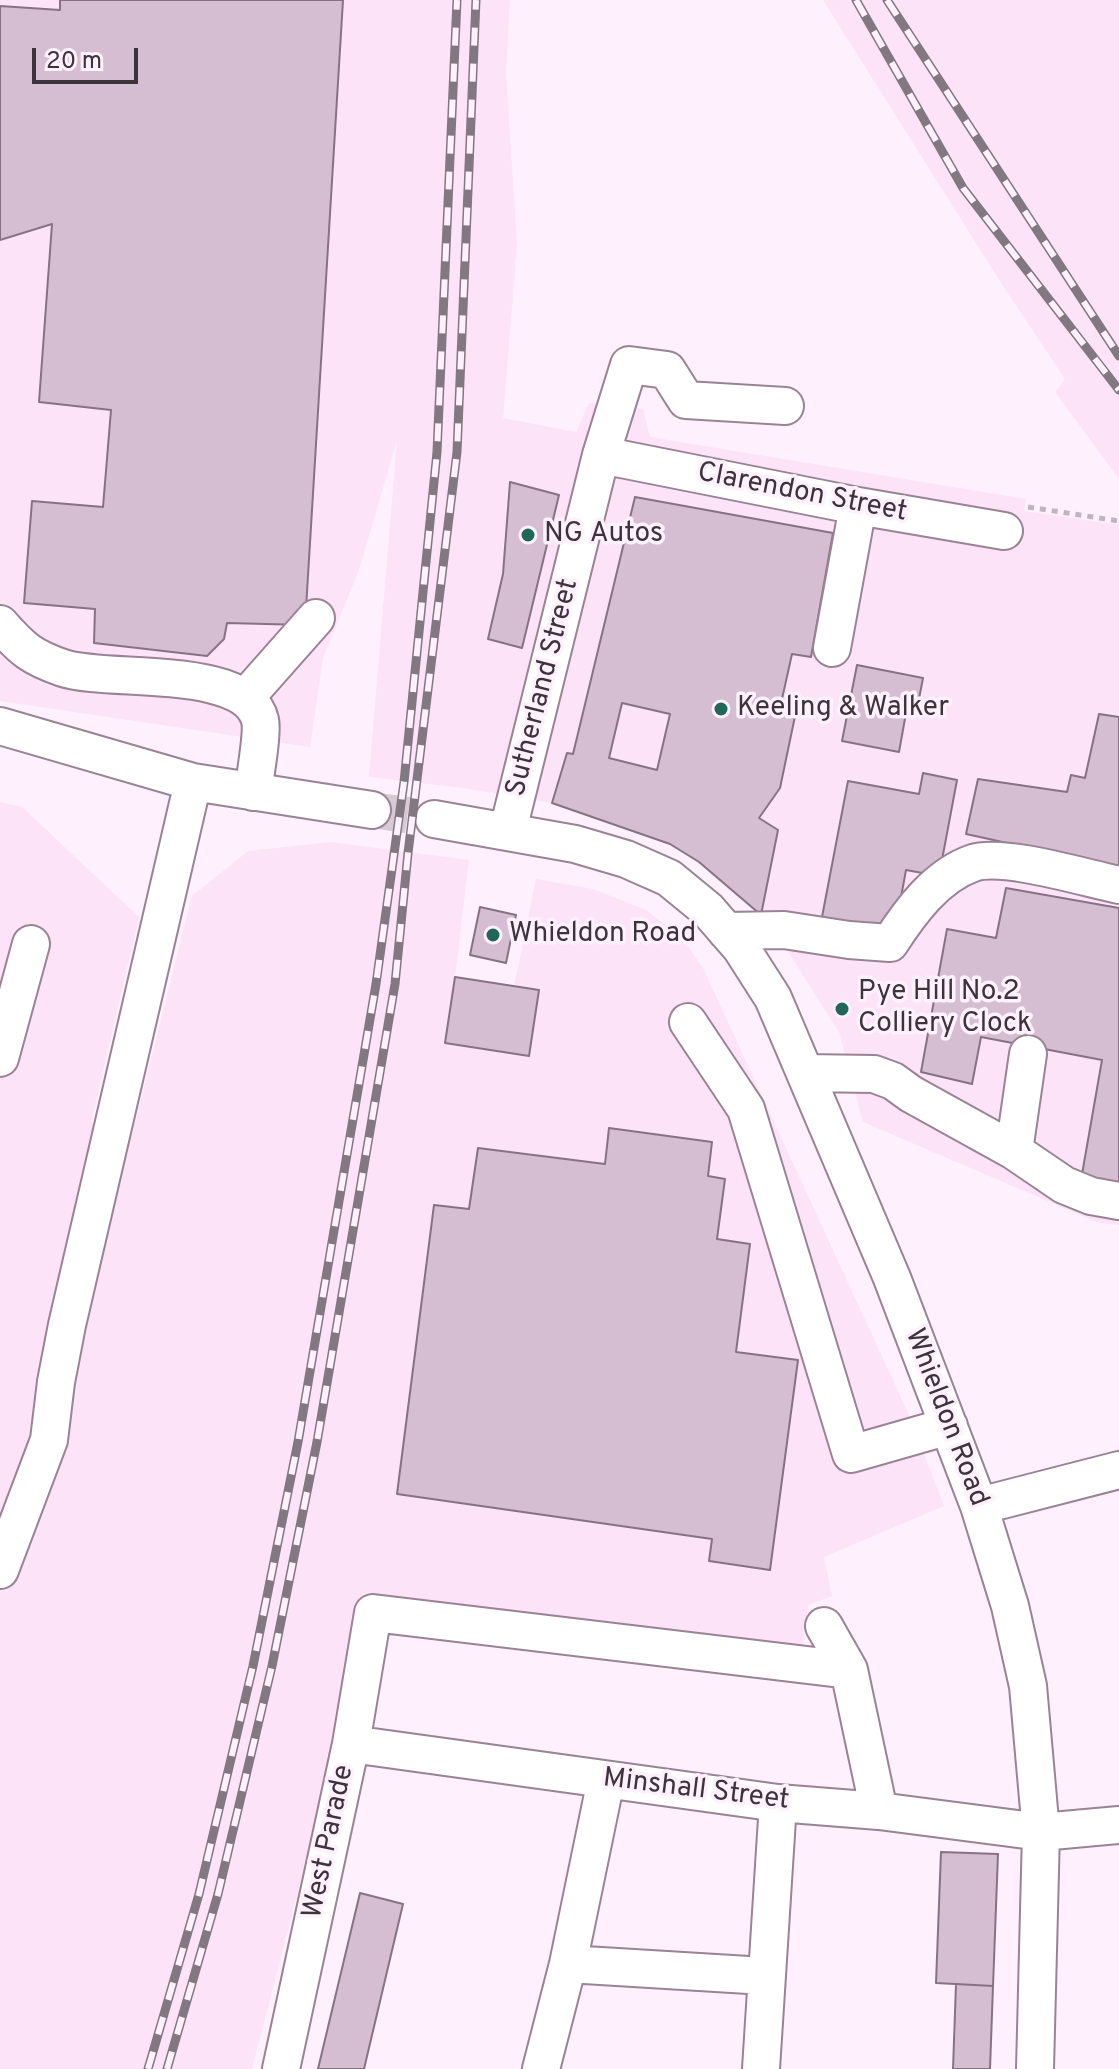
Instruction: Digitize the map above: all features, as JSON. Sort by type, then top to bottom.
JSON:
[{"type":"street","name":"Sutherland Street","points":[[508,830],[601,455],[629,365],[667,370],[686,400],[785,406]]},
{"type":"street","name":"Clarendon Street","points":[[601,455],[858,506],[1004,531]]},
{"type":"street","points":[[832,648],[858,506]]},
{"type":"street","points":[[247,696],[316,618]]},
{"type":"street","points":[[0,624],[27,654],[67,670],[222,685],[247,696],[261,720],[253,792]]},
{"type":"street","points":[[0,726],[193,782],[372,810]]},
{"type":"street","points":[[2,1563],[49,1440],[67,1325],[193,782]]},
{"type":"street","name":"Whieldon Road","points":[[434,819],[508,830],[588,848],[626,859],[669,878],[708,910],[773,998],[892,1278],[979,1506],[1010,1606],[1028,1686],[1041,1832],[1035,2069]]},
{"type":"street","points":[[726,931],[784,930],[890,943],[914,907],[945,880],[974,863],[1004,861],[1119,885]]},
{"type":"street","points":[[0,1058],[31,944]]},
{"type":"street","points":[[688,1022],[746,1109],[851,1454],[949,1426]]},
{"type":"street","points":[[1014,1151],[1028,1054]]},
{"type":"street","points":[[805,1073],[874,1074],[893,1081],[1014,1151],[1064,1185],[1091,1196],[1119,1201]]},
{"type":"street","points":[[979,1506],[1119,1470]]},
{"type":"street","name":"West Parade","points":[[281,2069],[351,1744],[373,1613],[849,1670]]},
{"type":"street","points":[[824,1626],[849,1670],[879,1811]]},
{"type":"street","name":"Minshall Street","points":[[351,1744],[778,1803],[879,1811],[1041,1832],[1119,1825]]},
{"type":"street","points":[[541,2069],[568,1964],[606,1780]]},
{"type":"street","points":[[761,2069],[778,1803]]},
{"type":"street","points":[[568,1964],[765,1976]]},
{"type":"path","points":[[1004,531],[1008,503],[1119,521]]},
{"type":"shaded area","points":[[0,0],[510,0],[506,71],[517,245],[503,418],[576,432],[589,403],[643,409],[650,437],[1026,499],[1024,511],[1119,525],[1119,1225],[1099,1223],[863,1122],[839,1032],[783,944],[761,915],[699,862],[670,844],[552,803],[369,777],[397,440],[359,570],[323,658],[310,747],[0,701]]},
{"type":"shaded area","points":[[823,0],[1119,0],[1119,479],[1055,392],[1065,379]]},
{"type":"shaded area","points":[[0,802],[22,807],[139,917],[91,1123],[132,1135],[192,896],[248,851],[331,842],[469,860],[455,977],[514,987],[536,879],[593,889],[646,910],[683,939],[703,968],[909,1415],[944,1506],[824,1557],[832,1596],[808,1605],[802,1653],[363,1593],[329,1771],[252,2069],[0,2069]]},
{"type":"building","points":[[60,0],[343,0],[305,625],[227,623],[224,639],[207,656],[94,643],[95,609],[24,603],[32,501],[103,507],[111,410],[39,402],[52,224],[0,240],[0,6],[60,10]]},
{"type":"building","name":"NG Autos","points":[[510,482],[559,495],[522,648],[488,639],[503,574]]},
{"type":"building","name":"Keeling & Walker","points":[[635,497],[833,533],[811,657],[792,654],[782,699],[798,702],[780,788],[759,818],[778,830],[761,915],[699,862],[670,844],[552,803],[567,753],[573,754]],"holes":[[[622,703],[670,714],[657,770],[609,758]]]},
{"type":"building","points":[[857,665],[923,678],[918,704],[908,702],[899,752],[842,741]]},
{"type":"building","points":[[1099,714],[1119,717],[1119,871],[1085,860],[966,834],[978,779],[1067,792],[1071,775],[1085,778]]},
{"type":"building","points":[[923,773],[957,780],[939,876],[906,870],[895,930],[822,917],[848,781],[919,794]]},
{"type":"building","points":[[1006,888],[1119,908],[1119,1188],[1081,1180],[1102,1060],[981,1037],[972,1084],[921,1072],[947,929],[996,938]]},
{"type":"building","name":"Whieldon Road","points":[[480,907],[516,915],[506,963],[470,955]]},
{"type":"building","points":[[455,977],[539,990],[529,1056],[445,1043]]},
{"type":"building","name":"Pye Hill No.2 Colliery Clock","points":[[845,1002],[849,1012],[839,1016],[835,1007]]},
{"type":"building","points":[[609,1128],[712,1142],[708,1176],[725,1179],[717,1239],[750,1244],[736,1352],[798,1360],[770,1570],[709,1561],[712,1539],[397,1494],[434,1205],[469,1209],[478,1148],[605,1164]]},
{"type":"building","points":[[941,1852],[998,1854],[993,1986],[936,1983]]},
{"type":"building","points":[[360,1893],[403,1904],[364,2069],[318,2069]]},
{"type":"building","points":[[956,1984],[993,1986],[990,2069],[953,2069]]},
{"type":"tunnel","points":[[372,810],[434,819]]},
{"type":"railway","points":[[148,2069],[199,1894],[253,1666],[298,1442],[376,984],[404,782],[437,452],[457,0]]},
{"type":"railway","points":[[167,2069],[218,1894],[272,1666],[317,1442],[395,984],[457,452],[476,0]]},
{"type":"railway","points":[[856,0],[963,188],[1119,390]]},
{"type":"railway","points":[[887,0],[1119,356]]},
{"type":"place","name":"NG Autos","points":[[528,535]]},
{"type":"place","name":"Keeling & Walker","points":[[721,709]]},
{"type":"place","name":"Whieldon Road","points":[[493,935]]},
{"type":"place","name":"Pye Hill No.2 Colliery Clock","points":[[842,1009]]}]
